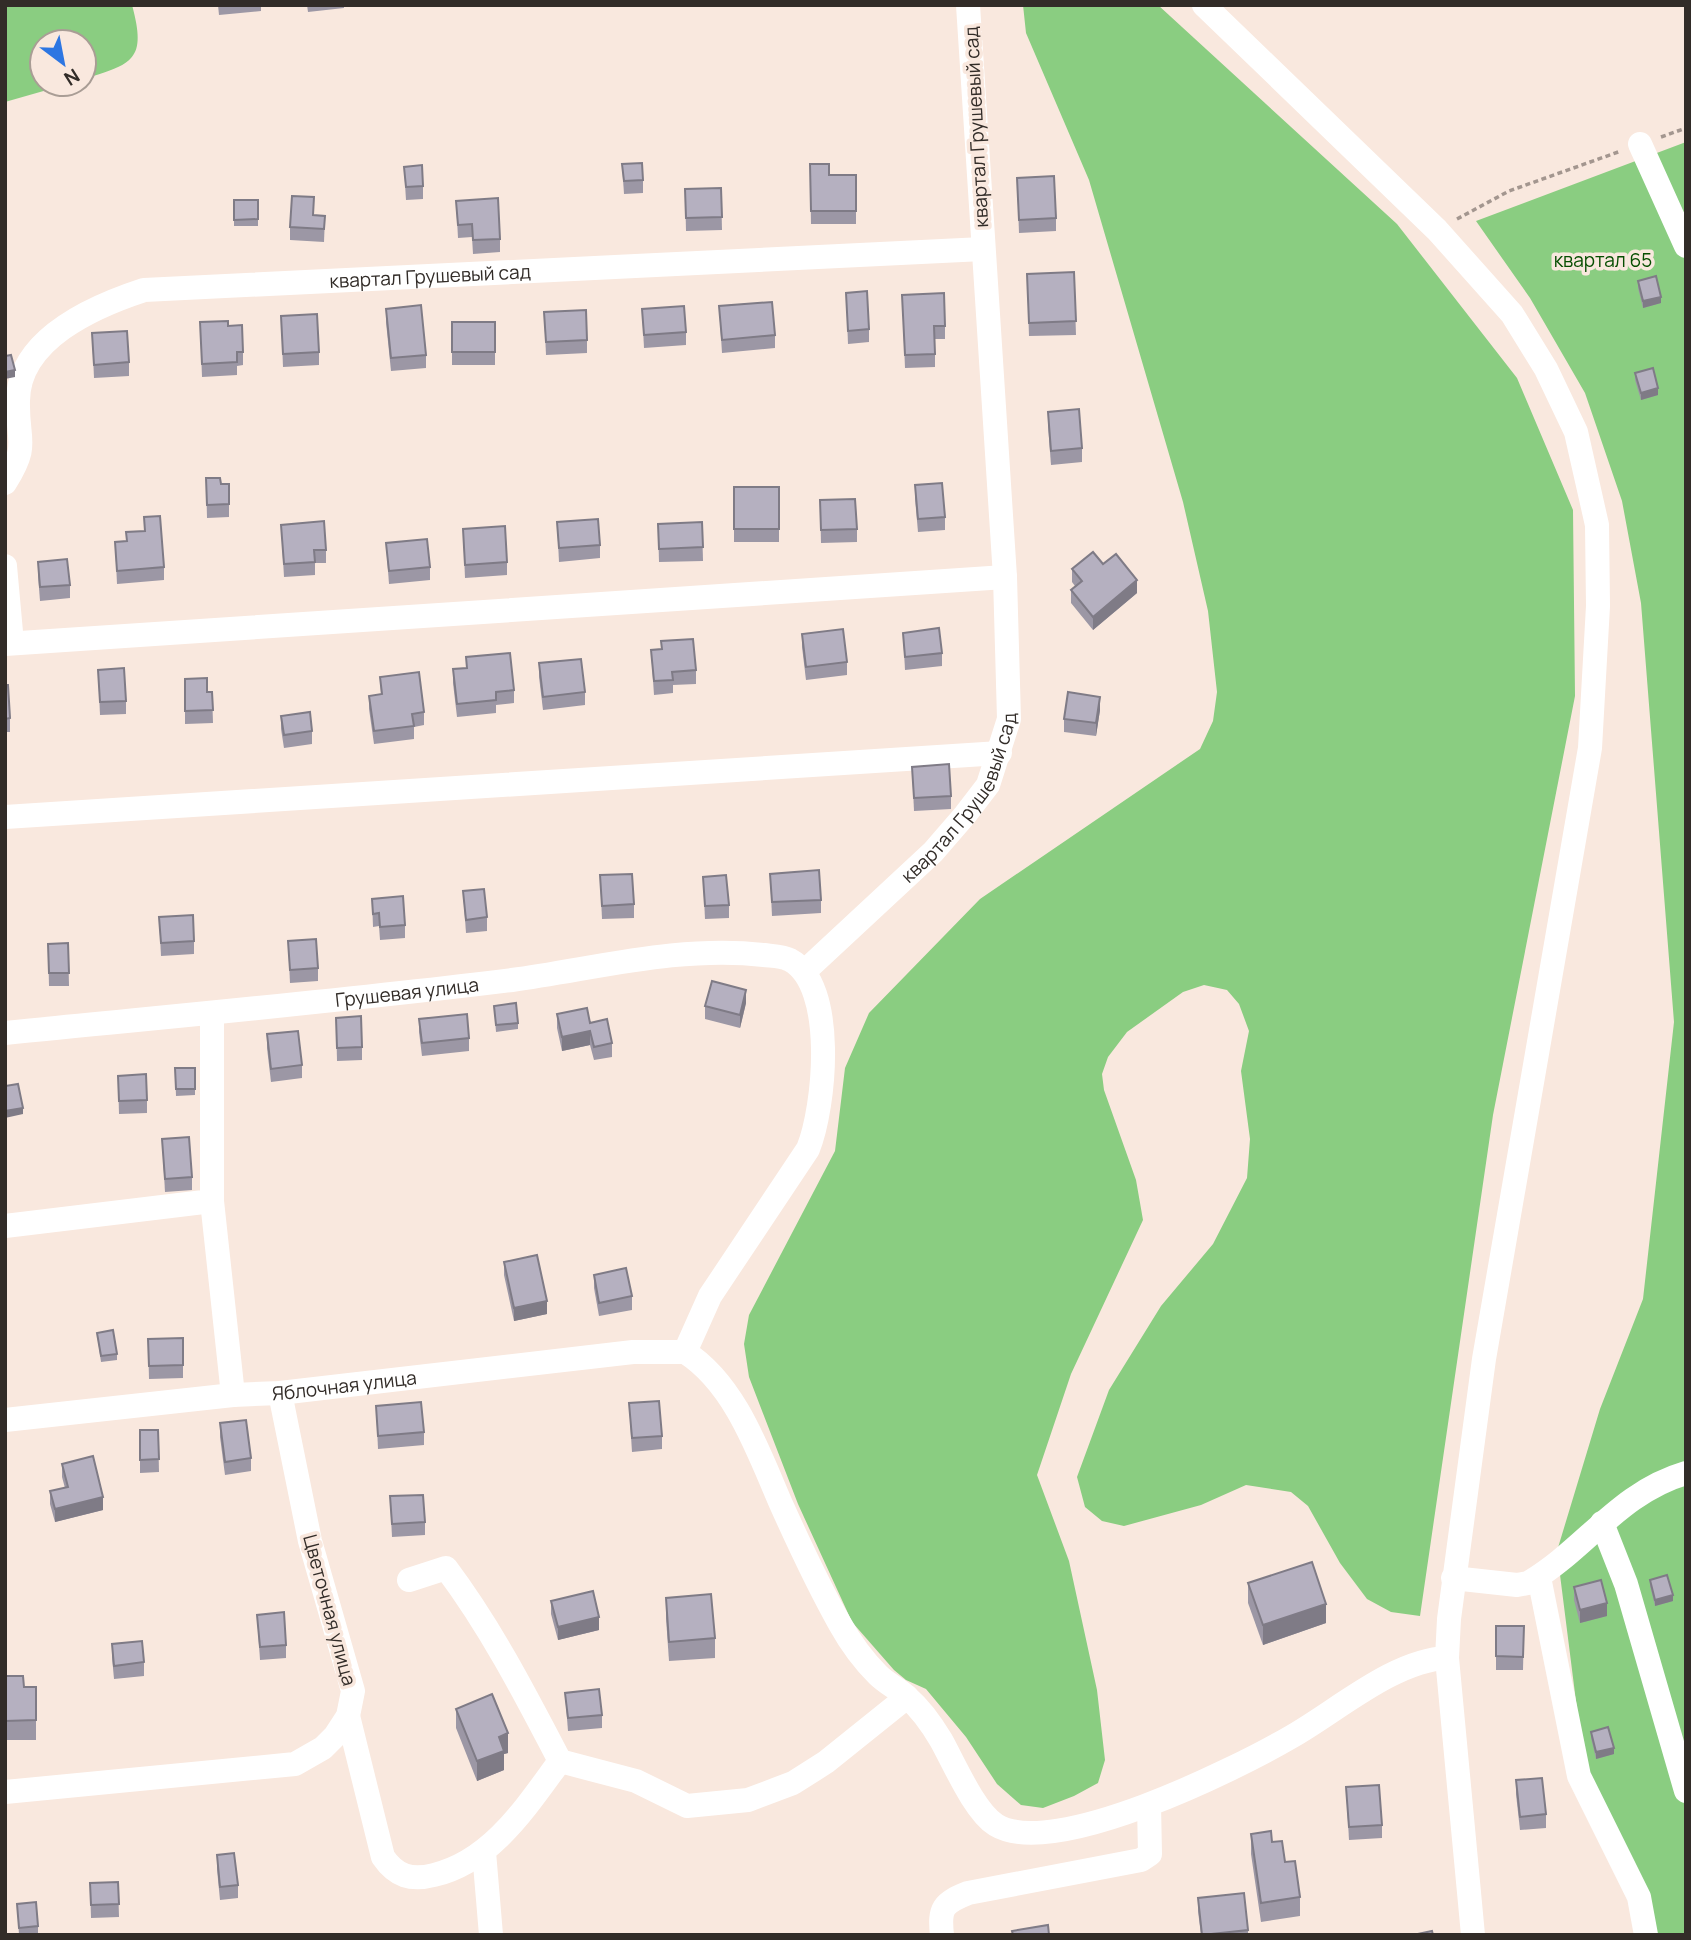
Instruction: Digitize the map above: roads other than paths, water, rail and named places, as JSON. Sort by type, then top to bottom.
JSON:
[{"type":"street","name":"квартал Грушевый сад","points":[[805,971],[941,843],[988,785],[1009,719],[1005,577],[968,5]]},
{"type":"street","points":[[1204,5],[1437,229],[1512,314],[1546,369],[1567,411],[1590,487],[1599,565],[1590,748],[1520,1142],[1453,1578],[1447,1658],[1464,1865],[1473,1935]]},
{"type":"street","points":[[1640,144],[1686,246]]},
{"type":"street","name":"квартал Грушевый сад","points":[[5,483],[22,450],[17,398],[28,364],[41,345],[79,318],[144,290],[983,249]]},
{"type":"street","points":[[5,566],[9,643],[1005,577]]},
{"type":"street","points":[[5,817],[1000,753]]},
{"type":"street","name":"Грушевая улица","points":[[5,1033],[512,980],[704,952],[788,958],[805,971]]},
{"type":"street","points":[[805,971],[816,993],[821,1021],[822,1055],[816,1131],[808,1149],[710,1296],[685,1352],[709,1372],[739,1416],[841,1626],[879,1677],[907,1697],[932,1725],[976,1803],[993,1823],[1012,1833],[1039,1835],[1149,1805],[1290,1738],[1407,1666],[1430,1659],[1447,1658]]},
{"type":"street","points":[[212,1013],[212,1201],[233,1395]]},
{"type":"street","points":[[5,1227],[212,1201]]},
{"type":"street","name":"Яблочная улица","points":[[5,1420],[233,1395],[279,1393],[633,1352],[685,1352]]},
{"type":"street","name":"Цветочная улица","points":[[279,1393],[310,1541],[353,1691],[348,1716]]},
{"type":"street","points":[[1453,1578],[1517,1585],[1539,1577],[1646,1489],[1686,1473]]},
{"type":"street","points":[[1602,1523],[1626,1584],[1686,1791]]},
{"type":"street","points":[[409,1580],[446,1568],[475,1606],[559,1761],[636,1781],[687,1806],[748,1800],[793,1783],[826,1762],[907,1697]]},
{"type":"street","points":[[1539,1577],[1579,1776],[1639,1897],[1646,1935]]},
{"type":"street","points":[[348,1716],[383,1857],[391,1869],[417,1879],[459,1868],[484,1852],[529,1803],[559,1761]]},
{"type":"street","points":[[5,1792],[295,1764],[324,1748],[348,1716]]},
{"type":"street","points":[[941,1925],[953,1899],[968,1893],[1141,1860],[1150,1854],[1153,1844],[1149,1805]]},
{"type":"street","points":[[484,1852],[491,1935]]},
{"type":"park label","name":"квартал 65","points":[[1603,260]]}]
